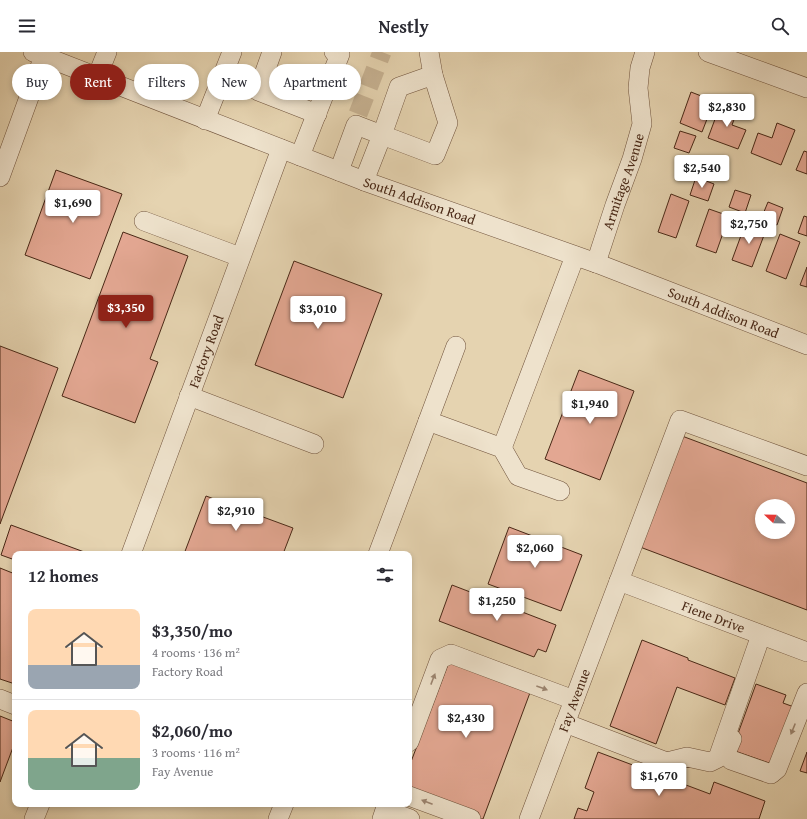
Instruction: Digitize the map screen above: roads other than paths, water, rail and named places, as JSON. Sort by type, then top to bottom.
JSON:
[{"type":"street","points":[[102,64],[107,52]]},
{"type":"street","points":[[205,120],[232,52]]},
{"type":"street","points":[[272,52],[258,91],[317,114]]},
{"type":"street","points":[[300,156],[340,54],[334,52]]},
{"type":"street","points":[[339,171],[357,119],[382,135],[435,155],[448,123],[433,75],[429,52]]},
{"type":"street","name":"Armitage Avenue","points":[[596,263],[632,159],[642,124],[638,88],[640,68],[646,52]]},
{"type":"street","points":[[708,52],[807,88]]},
{"type":"street","points":[[0,177],[38,54]]},
{"type":"street","name":"South Addison Road","points":[[38,54],[70,66]]},
{"type":"street","points":[[364,181],[399,87],[433,75]]},
{"type":"street","name":"South Addison Road","points":[[126,89],[364,181],[596,263],[807,345]]},
{"type":"street","name":"Factory Road","points":[[132,551],[281,149]]},
{"type":"street","points":[[144,221],[240,257]]},
{"type":"street","points":[[502,448],[575,256]]},
{"type":"street","points":[[379,551],[456,346]]},
{"type":"street","points":[[189,396],[314,444]]},
{"type":"street","name":"Fay Avenue","points":[[529,819],[680,420],[807,466]]},
{"type":"street","points":[[428,421],[502,448],[518,476],[560,491]]},
{"type":"street","name":"Fiene Drive","points":[[619,581],[807,652]]},
{"type":"street","points":[[766,637],[726,753],[731,760],[771,774],[777,769],[807,692]]},
{"type":"street","points":[[565,724],[666,762],[686,757],[710,762],[718,758],[766,637]]},
{"type":"street","points":[[412,734],[440,659],[451,654],[574,700]]},
{"type":"street","points":[[0,699],[12,704]]},
{"type":"street","points":[[412,797],[471,819]]},
{"type":"street","points":[[34,819],[39,807]]},
{"type":"street","points":[[278,819],[283,807]]},
{"type":"street","points":[[382,819],[385,810],[410,819]]},
{"type":"tunnel","points":[[358,114],[382,52]]}]
